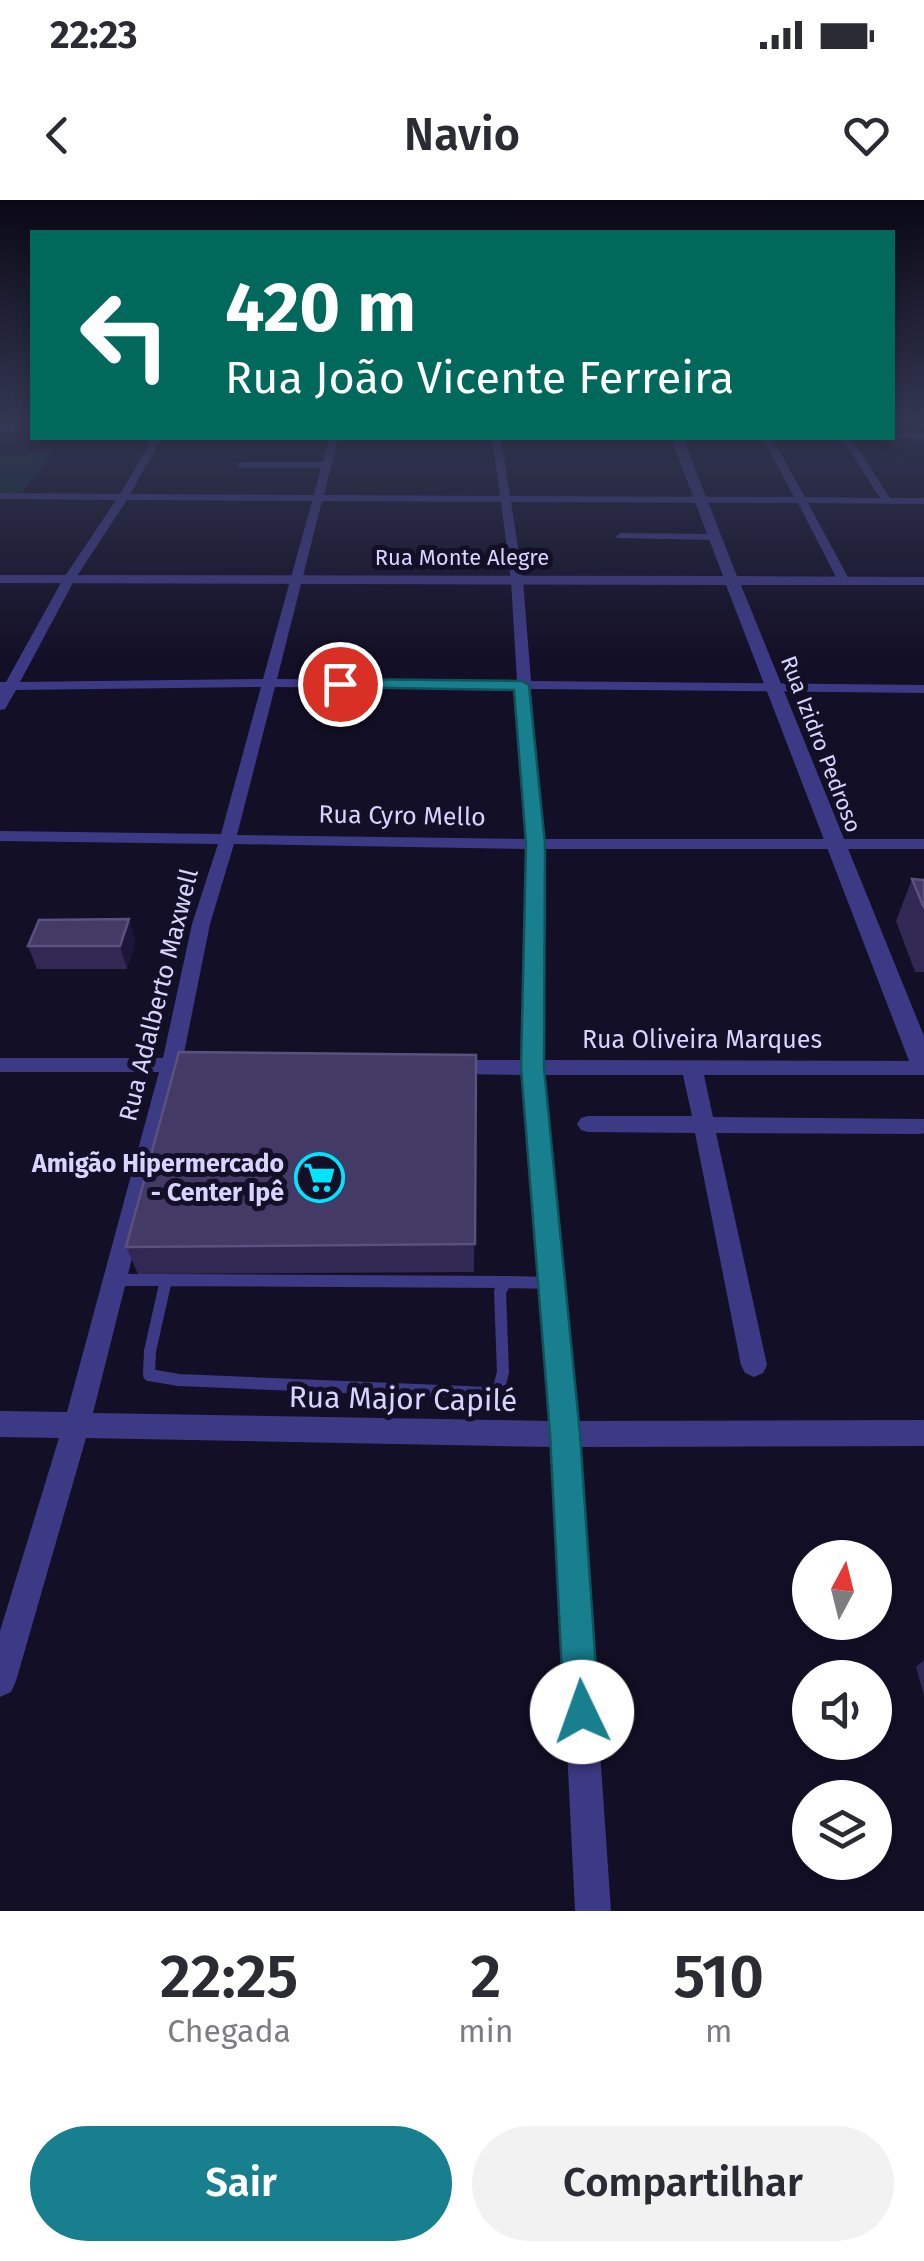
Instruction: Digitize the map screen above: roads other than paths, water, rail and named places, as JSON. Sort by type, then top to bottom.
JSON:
[{"type":"street","points":[[0,706],[7,686],[69,579],[121,501]]},
{"type":"street","name":"Rua Adalberto Maxwell","points":[[0,1681],[77,1424],[171,1064],[202,924],[319,501]]},
{"type":"street","points":[[505,501],[518,580],[535,844],[532,1068],[565,1434],[593,1911]]},
{"type":"street","name":"Rua Izidro Pedroso","points":[[704,501],[731,582],[924,1067]]},
{"type":"street","points":[[802,501],[844,581]]},
{"type":"street","points":[[874,501],[924,501]]},
{"type":"street","points":[[621,536],[716,537]]},
{"type":"street","name":"Rua Monte Alegre","points":[[0,579],[924,582]]},
{"type":"street","points":[[7,686],[924,689]]},
{"type":"street","name":"Rua Cyro Mello","points":[[0,836],[535,844],[924,844]]},
{"type":"street","points":[[0,1065],[209,1065]]},
{"type":"street","name":"Rua Oliveira Marques","points":[[437,1067],[924,1067]]},
{"type":"street","points":[[692,1068],[754,1365]]},
{"type":"street","points":[[588,1124],[920,1126]]},
{"type":"street","name":"Rua Major Capilé","points":[[0,1424],[565,1434],[924,1433]]},
{"type":"lane","points":[[114,1280],[552,1283]]},
{"type":"lane","points":[[166,1280],[150,1351],[150,1375],[178,1380],[489,1393],[499,1388],[503,1372],[500,1292],[505,1282]]},
{"type":"place","name":"Amigão Hipermercado - Center Ipê","points":[[319,1178]]}]
